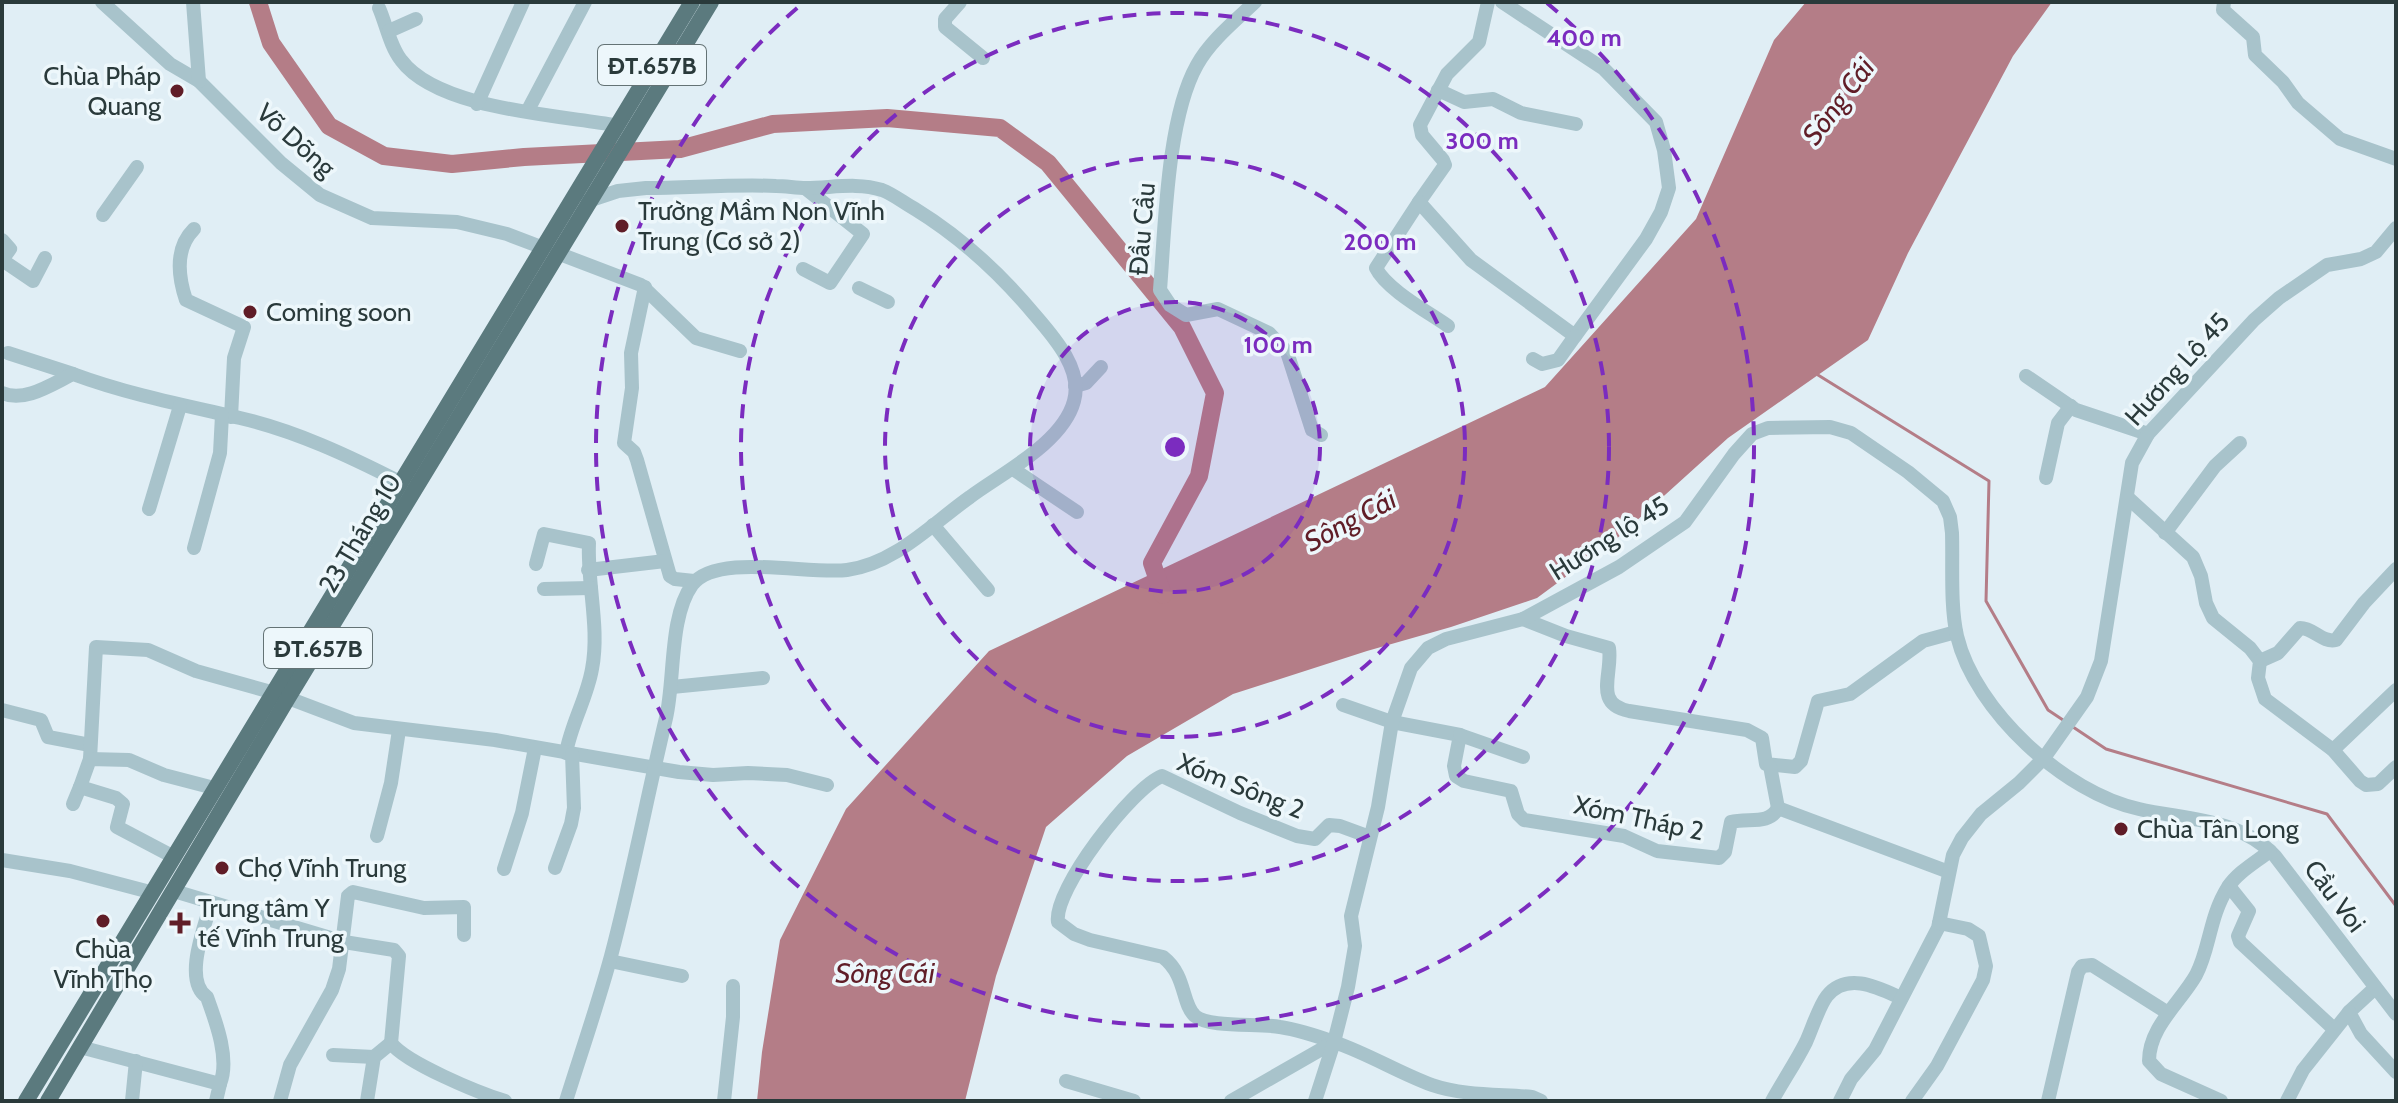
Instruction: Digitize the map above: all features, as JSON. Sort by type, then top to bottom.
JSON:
[{"type":"main road","name":"ĐT.657B","points":[[614,127],[692,2]]},
{"type":"main road","name":"ĐT.657B","points":[[590,199],[711,2]]},
{"type":"main road","name":"23 Tháng 10","points":[[48,1101],[549,250],[566,207],[614,127]]},
{"type":"main road","name":"23 Tháng 10","points":[[26,1101],[400,482],[549,250],[590,199]]},
{"type":"main road","points":[[271,692],[288,698]]},
{"type":"main road","points":[[80,1009],[97,1019]]},
{"type":"street","name":"Võ Dõng","points":[[102,2],[170,64],[199,81],[281,163],[337,205],[372,218],[457,222],[507,234],[645,287]]},
{"type":"street","points":[[193,2],[199,81]]},
{"type":"street","points":[[477,104],[523,2]]},
{"type":"street","points":[[528,110],[585,2]]},
{"type":"street","points":[[960,2],[945,19],[944,25],[983,58]]},
{"type":"street","name":"Đầu Cầu","points":[[1255,2],[1198,63],[1177,120],[1160,290],[1170,305],[1186,315],[1218,309],[1269,333],[1287,352],[1312,430],[1321,435]]},
{"type":"street","points":[[1448,326],[1376,270],[1378,261],[1445,165],[1420,130],[1422,120],[1451,69],[1479,42],[1488,2]]},
{"type":"street","points":[[1502,2],[1522,7],[1604,69],[1658,125],[1669,188],[1661,212],[1646,239],[1575,336],[1555,361],[1542,364],[1533,359]]},
{"type":"street","points":[[2224,2],[2223,10],[2253,37],[2255,55],[2283,82],[2298,103],[2340,139],[2396,159]]},
{"type":"street","points":[[379,8],[404,63],[438,87],[477,104],[528,110],[614,127]]},
{"type":"street","points":[[389,31],[416,19]]},
{"type":"street","points":[[1438,90],[1464,102],[1493,99],[1521,113],[1576,124]]},
{"type":"street","points":[[103,215],[137,167]]},
{"type":"street","points":[[590,199],[630,189],[841,186],[882,190],[948,231],[990,265],[1052,334],[1068,362],[1075,386],[1075,400],[1064,421],[1039,448],[904,547],[857,568],[830,571],[736,567],[713,571],[694,581],[675,579],[670,576],[665,561],[637,460],[634,452],[624,443],[632,388],[631,353],[645,287]]},
{"type":"street","points":[[803,269],[830,283],[863,234],[805,188]]},
{"type":"street","points":[[1419,202],[1471,260],[1575,336]]},
{"type":"street","name":"Hương Lộ 45","points":[[1840,1101],[1851,1079],[1875,1050],[1939,923],[1957,847],[1975,821],[2044,758],[2091,690],[2099,670],[2132,463],[2148,434],[2254,320],[2279,298],[2327,265],[2361,259],[2376,252],[2396,228]]},
{"type":"street","points":[[194,229],[184,242],[179,258],[186,300],[244,327],[234,358],[220,453],[194,548]]},
{"type":"street","points":[[2,240],[10,249],[2,260],[33,281],[45,258]]},
{"type":"street","points":[[645,287],[696,338],[740,351]]},
{"type":"street","points":[[859,288],[888,302]]},
{"type":"street","points":[[8,353],[111,388],[227,416],[323,446],[400,482]]},
{"type":"street","points":[[1075,386],[1086,383],[1101,367]]},
{"type":"street","points":[[2,393],[17,396],[38,391],[73,374]]},
{"type":"street","points":[[2026,376],[2071,406],[2148,434]]},
{"type":"street","points":[[149,509],[180,406]]},
{"type":"street","points":[[2046,478],[2058,423],[2071,406]]},
{"type":"street","name":"Hương lộ 45","points":[[1315,1101],[1334,1042],[1355,946],[1351,916],[1378,807],[1392,722],[1411,668],[1428,648],[1446,639],[1523,619],[1619,567],[1685,522],[1721,469],[1752,434],[1776,426],[1846,430],[1943,501],[1950,517],[1952,533],[1956,632],[1971,671],[2016,733],[2044,758]]},
{"type":"street","points":[[2165,533],[2215,466],[2240,443]]},
{"type":"street","points":[[1013,469],[1077,512]]},
{"type":"street","points":[[2127,497],[2187,551],[2197,564],[2206,603],[2213,618],[2250,648],[2260,661],[2258,678],[2265,699],[2333,750],[2366,785],[2378,784],[2396,767]]},
{"type":"street","points":[[933,525],[988,590]]},
{"type":"street","points":[[536,564],[544,534],[589,543],[592,670],[569,754],[574,808],[555,868]]},
{"type":"street","points":[[588,570],[665,561]]},
{"type":"street","points":[[2260,661],[2278,653],[2300,628],[2308,629],[2327,641],[2336,640],[2364,603],[2396,569]]},
{"type":"street","points":[[566,1101],[610,961],[672,687],[678,623],[694,581]]},
{"type":"street","points":[[544,589],[591,588]]},
{"type":"street","points":[[1523,619],[1609,648],[1607,697],[1614,707],[1753,732],[1762,738],[1764,761],[1770,766],[1795,767],[1819,700],[1850,694],[1923,641],[1956,632]]},
{"type":"street","points":[[73,804],[90,752],[96,647],[148,650],[196,671],[271,692]]},
{"type":"street","points":[[672,687],[763,678]]},
{"type":"street","points":[[2333,750],[2396,690]]},
{"type":"street","points":[[288,698],[354,723],[399,730],[427,730],[654,769],[713,775],[787,775],[827,785]]},
{"type":"street","points":[[1343,705],[1392,722],[1460,735],[1523,757]]},
{"type":"street","points":[[2,710],[41,720],[48,737],[90,752],[129,760],[176,779],[214,788]]},
{"type":"street","points":[[377,836],[391,783],[399,730]]},
{"type":"street","name":"Xóm Tháp 2","points":[[1460,735],[1454,766],[1456,776],[1464,781],[1511,791],[1521,818],[1624,836],[1657,851],[1719,858],[1725,852],[1731,822],[1767,819],[1774,816],[1778,808]]},
{"type":"street","points":[[504,869],[522,813],[535,748]]},
{"type":"street","name":"Cầu Voi","points":[[2044,758],[2085,788],[2116,803],[2228,826],[2246,833],[2270,851],[2396,1014]]},
{"type":"street","points":[[1770,766],[1778,808],[1949,872]]},
{"type":"street","name":"Xóm Sông 2","points":[[1334,1042],[1281,1027],[1248,1023],[1216,1024],[1199,1019],[1192,1013],[1174,966],[1163,957],[1074,934],[1058,922],[1057,913],[1065,890],[1097,842],[1142,788],[1162,776],[1297,836],[1315,839],[1329,825],[1370,837]]},
{"type":"street","points":[[80,787],[116,798],[123,804],[117,827],[172,856]]},
{"type":"street","points":[[2221,1101],[2161,1074],[2151,1065],[2148,1057],[2151,1043],[2168,1013],[2198,970],[2215,913],[2229,886],[2270,851]]},
{"type":"street","points":[[2,860],[70,871],[150,892]]},
{"type":"street","points":[[2229,886],[2249,911],[2238,936],[2240,942],[2334,1029]]},
{"type":"street","points":[[174,891],[344,942],[394,950],[399,956],[391,1043],[374,1057],[367,1101]]},
{"type":"street","points":[[280,1101],[290,1065],[332,990],[344,942],[348,896],[353,892],[424,908],[464,907],[464,935]]},
{"type":"street","points":[[211,904],[200,941],[195,981],[198,991],[207,997],[226,1071],[216,1101]]},
{"type":"street","points":[[1912,1101],[1937,1066],[1986,972],[1979,936],[1968,929],[1939,923]]},
{"type":"street","points":[[610,961],[682,976]]},
{"type":"street","points":[[2048,1101],[2078,972],[2082,966],[2092,965],[2168,1013]]},
{"type":"street","points":[[1772,1101],[1831,992],[1849,984],[1865,983],[1901,998]]},
{"type":"street","points":[[724,1101],[733,1017],[733,986]]},
{"type":"street","points":[[2287,1101],[2303,1070],[2334,1029],[2375,988]]},
{"type":"street","points":[[2349,1012],[2361,1034],[2396,1072]]},
{"type":"street","points":[[1231,1101],[1334,1042],[1449,1090],[1489,1097],[1532,1097],[1541,1101]]},
{"type":"street","points":[[391,1043],[415,1062],[505,1101]]},
{"type":"street","points":[[80,1047],[220,1084]]},
{"type":"street","points":[[333,1055],[374,1057]]},
{"type":"street","points":[[132,1101],[136,1061]]},
{"type":"street","points":[[1066,1081],[1134,1101]]},
{"type":"water","name":"Sông Cái","points":[[1806,2],[2052,2],[2013,56],[1908,253],[1868,340],[1728,438],[1613,542],[1537,598],[1233,694],[1127,756],[1046,827],[996,976],[965,1101],[757,1101],[780,940],[846,809],[989,651],[1545,387],[1696,219],[1774,40]]},
{"type":"waterway","points":[[258,2],[271,43],[329,126],[384,156],[452,164],[680,149],[773,124],[887,118],[1000,128],[1048,163],[1182,327],[1215,393],[1199,476],[1152,563],[1163,595]]},
{"type":"waterway","points":[[1818,375],[1989,481],[1986,601],[2048,710],[2063,720]]},
{"type":"waterway","points":[[2073,727],[2106,749],[2327,814],[2396,906]]},
{"type":"place","name":"Chùa Pháp Quang","points":[[177,91]]},
{"type":"place","name":"Trường Mầm Non Vĩnh Trung (Cơ sở 2)","points":[[622,226]]},
{"type":"place","name":"Coming soon","points":[[250,312]]},
{"type":"place","name":"Chùa Tân Long","points":[[2121,829]]},
{"type":"place","name":"Chợ Vĩnh Trung","points":[[222,868]]},
{"type":"place","name":"Chùa Vĩnh Thọ","points":[[103,921]]},
{"type":"place","name":"Trung tâm Y tế Vĩnh Trung","points":[[180,923]]}]
